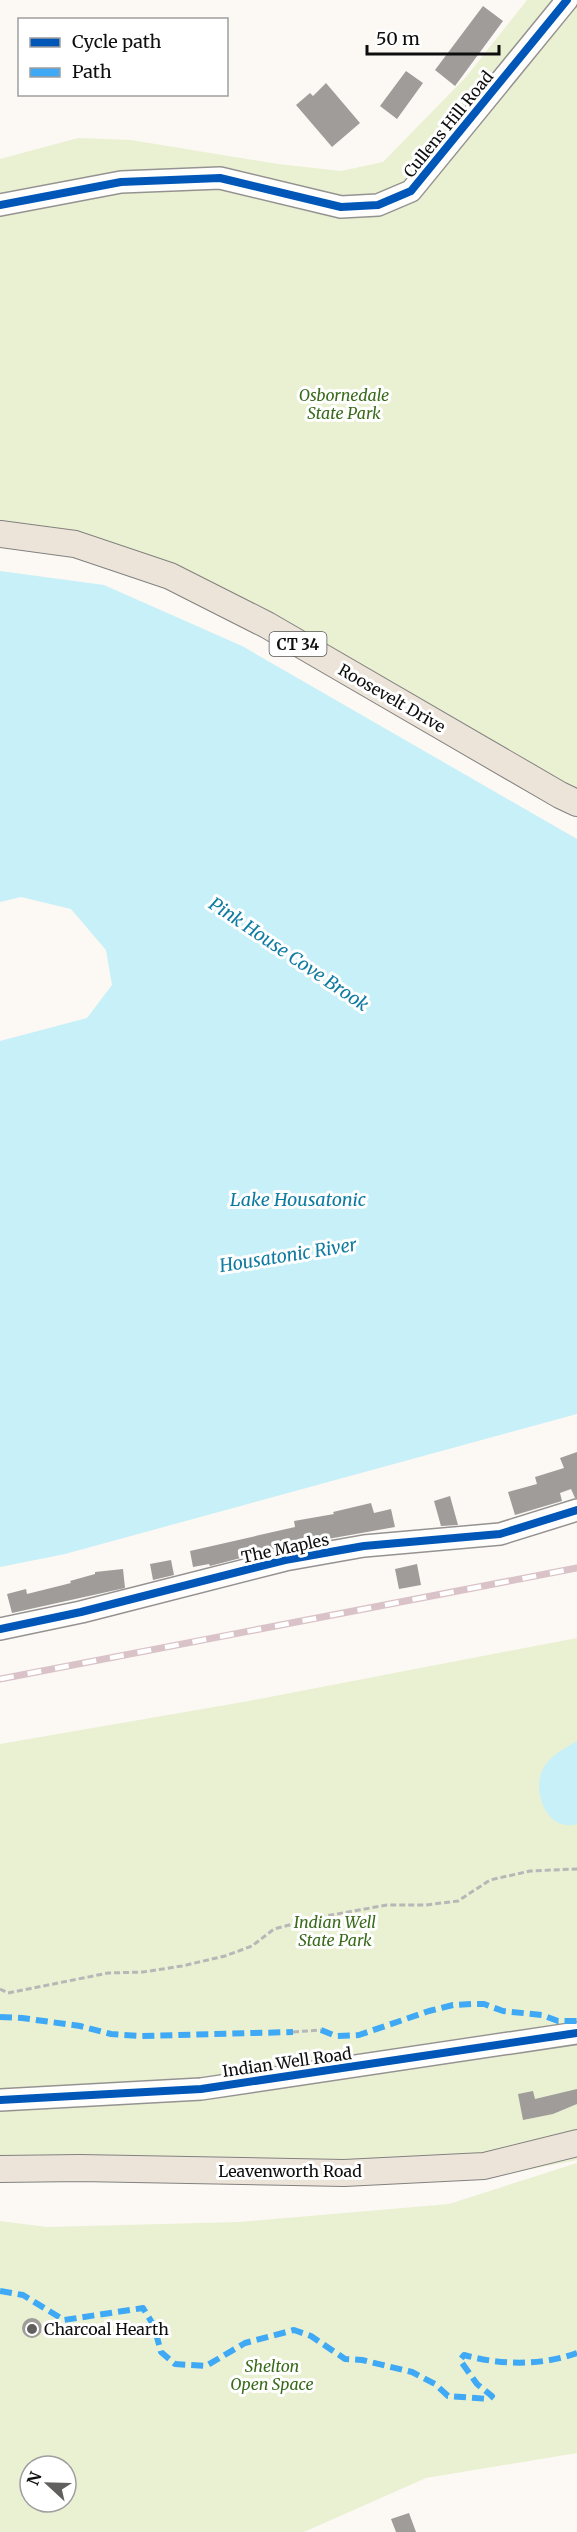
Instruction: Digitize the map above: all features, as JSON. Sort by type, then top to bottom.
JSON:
[{"type":"main road","name":"Roosevelt Drive","points":[[0,534],[75,544],[170,576],[267,625],[577,803]]},
{"type":"main road","name":"Leavenworth Road","points":[[0,2169],[80,2168],[344,2173],[484,2166],[577,2143]]},
{"type":"street","name":"Cullens Hill Road","points":[[0,205],[121,182],[220,178],[341,207],[378,205],[411,191],[567,0]]},
{"type":"street","name":"The Maples","points":[[0,1629],[81,1612],[285,1560],[364,1546],[500,1534],[577,1510]]},
{"type":"street","name":"Indian Well Road","points":[[0,2100],[201,2089],[577,2033]]},
{"type":"path","points":[[0,1989],[8,1993],[108,1973],[143,1972],[182,1966],[225,1956],[252,1946],[274,1929],[320,1917],[387,1905],[426,1905],[458,1901],[490,1880],[530,1871],[577,1869]]},
{"type":"path","points":[[293,2032],[321,2030]]},
{"type":"green space","name":"Osbornedale State Park","points":[[527,0],[577,0],[577,795],[96,542],[27,523],[0,523],[0,159],[78,138],[131,140],[278,164],[341,171],[383,162],[466,77]]},
{"type":"green space","name":"Indian Well State Park","points":[[577,1638],[577,2160],[517,2172],[372,2176],[0,2162],[0,1744],[243,1702]]},
{"type":"green space","name":"Shelton Open Space","points":[[577,2163],[577,2453],[426,2478],[304,2532],[0,2532],[0,2221],[47,2227],[238,2222],[449,2204]]},
{"type":"water","name":"Lake Housatonic","points":[[0,571],[104,585],[242,646],[577,839],[577,1414],[65,1554],[0,1567],[0,1041],[87,1018],[112,985],[106,950],[71,909],[21,897],[0,902]]},
{"type":"water","points":[[577,1741],[577,1824],[566,1825],[556,1822],[543,1806],[539,1784],[541,1773],[549,1760]]},
{"type":"building","points":[[483,6],[503,21],[455,86],[435,70]]},
{"type":"building","points":[[406,71],[423,83],[397,119],[380,106]]},
{"type":"building","points":[[326,83],[360,123],[332,147],[296,105],[310,93],[313,96]]},
{"type":"building","points":[[577,1452],[577,1498],[571,1489],[560,1493],[562,1501],[515,1515],[508,1492],[537,1484],[535,1477],[564,1468],[560,1458]]},
{"type":"building","points":[[450,1496],[458,1525],[441,1526],[434,1501]]},
{"type":"building","points":[[371,1503],[374,1513],[391,1509],[395,1527],[283,1547],[210,1566],[209,1564],[193,1567],[190,1551],[295,1527],[294,1521],[334,1514],[333,1512]]},
{"type":"building","points":[[171,1560],[174,1575],[153,1580],[150,1564]]},
{"type":"building","points":[[417,1564],[421,1585],[399,1589],[395,1569]]},
{"type":"building","points":[[123,1569],[125,1588],[12,1613],[7,1594],[26,1589],[27,1594],[71,1583],[70,1581],[95,1574],[95,1572]]},
{"type":"building","points":[[577,2089],[577,2104],[553,2114],[523,2120],[518,2094],[533,2091],[535,2099]]},
{"type":"building","name":"Charcoal Hearth","points":[[32,2318],[39,2321],[42,2328],[39,2335],[32,2338],[25,2335],[22,2328],[25,2321]]},
{"type":"building","points":[[409,2513],[416,2532],[396,2532],[391,2519]]},
{"type":"railway","points":[[0,1679],[577,1568]]},
{"type":"marked path","points":[[321,2030],[336,2036],[359,2035],[429,2011],[453,2005],[472,2004],[484,2004],[503,2011],[542,2015],[558,2021],[577,2021]]},
{"type":"marked path","points":[[0,2017],[80,2026],[111,2034],[141,2036],[293,2032]]},
{"type":"marked path","points":[[0,2291],[23,2295],[64,2320],[143,2308],[154,2326],[161,2352],[175,2364],[206,2366],[245,2343],[294,2330],[311,2336],[345,2359],[362,2360],[412,2372],[435,2384],[448,2396],[489,2399],[492,2396],[477,2384],[460,2360],[464,2355],[492,2361],[520,2363],[549,2360],[577,2353]]},
{"type":"cycle path","points":[[0,205],[121,182],[220,178],[341,207],[378,205],[411,191],[567,0]]},
{"type":"cycle path","points":[[0,1629],[81,1612],[285,1560],[364,1546],[500,1534],[577,1510]]},
{"type":"cycle path","points":[[0,2100],[201,2089],[577,2033]]},
{"type":"place","name":"Charcoal Hearth","points":[[32,2329]]},
{"type":"water label","name":"Pink House Cove Brook","points":[[289,954]]},
{"type":"water label","name":"Housatonic River","points":[[288,1255]]}]
